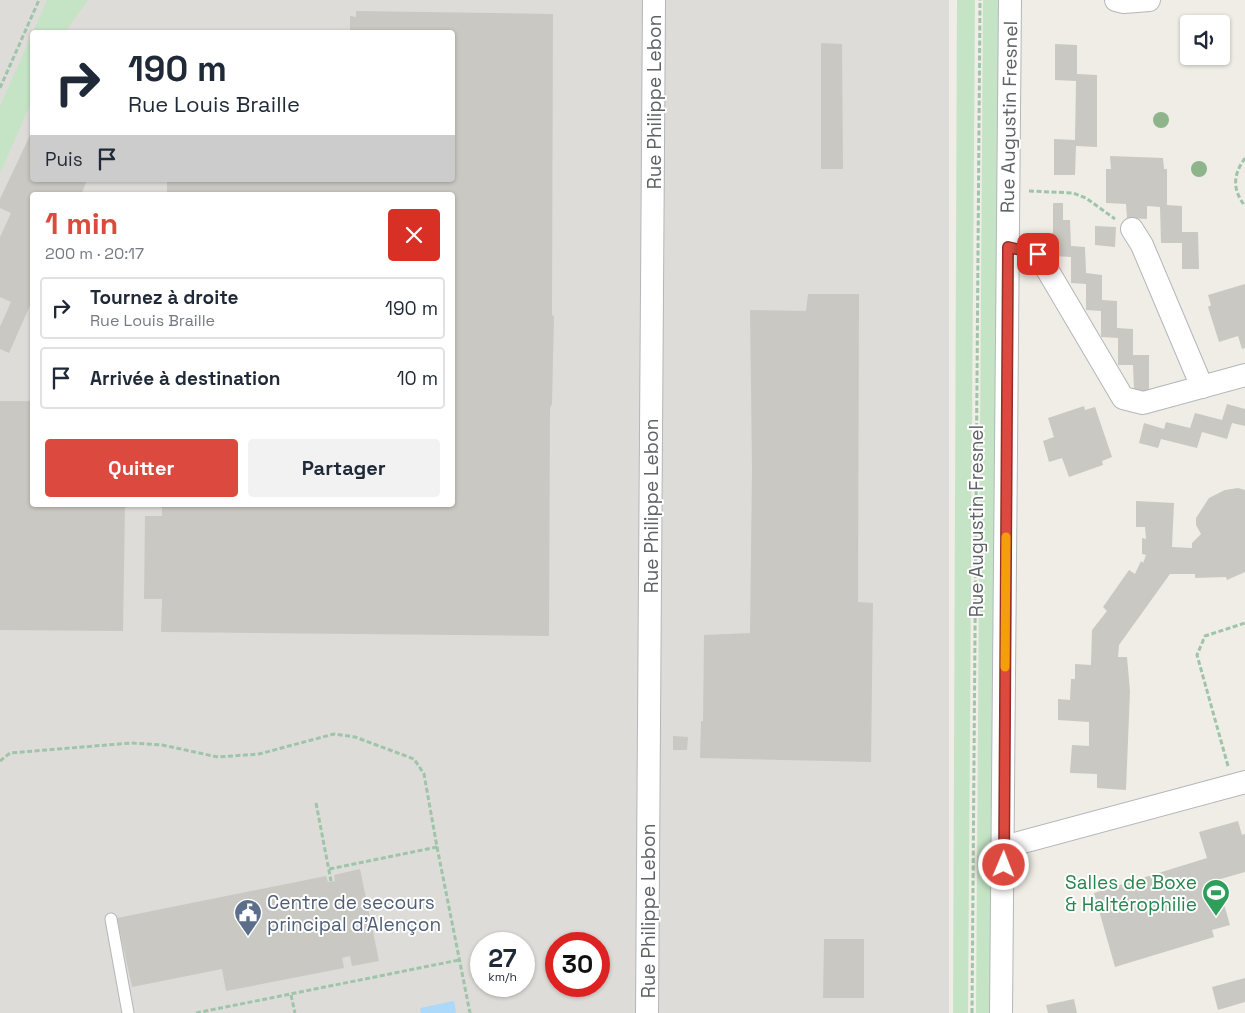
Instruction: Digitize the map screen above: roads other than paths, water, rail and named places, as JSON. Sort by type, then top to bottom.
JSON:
[{"type":"street","name":"Rue Philippe Lebon","points":[[647,1013],[654,0]]},
{"type":"street","name":"Rue Augustin Fresnel","points":[[1001,1013],[1004,846],[1010,0]]},
{"type":"street","points":[[1116,0],[1124,2],[1148,0]]},
{"type":"street","points":[[1132,229],[1142,245],[1202,387]]},
{"type":"street","points":[[1008,247],[1038,254],[1123,398],[1142,404],[1245,375]]},
{"type":"street","points":[[1004,846],[1239,784]]},
{"type":"lane","points":[[111,919],[128,1013]]},
{"type":"water","points":[[454,1001],[456,1013],[421,1013],[420,1008]]},
{"type":"place","name":"Salles de Boxe & Haltérophilie","points":[[1216,917]]},
{"type":"place","name":"Centre de secours principal d'Alençon","points":[[248,937]]}]
